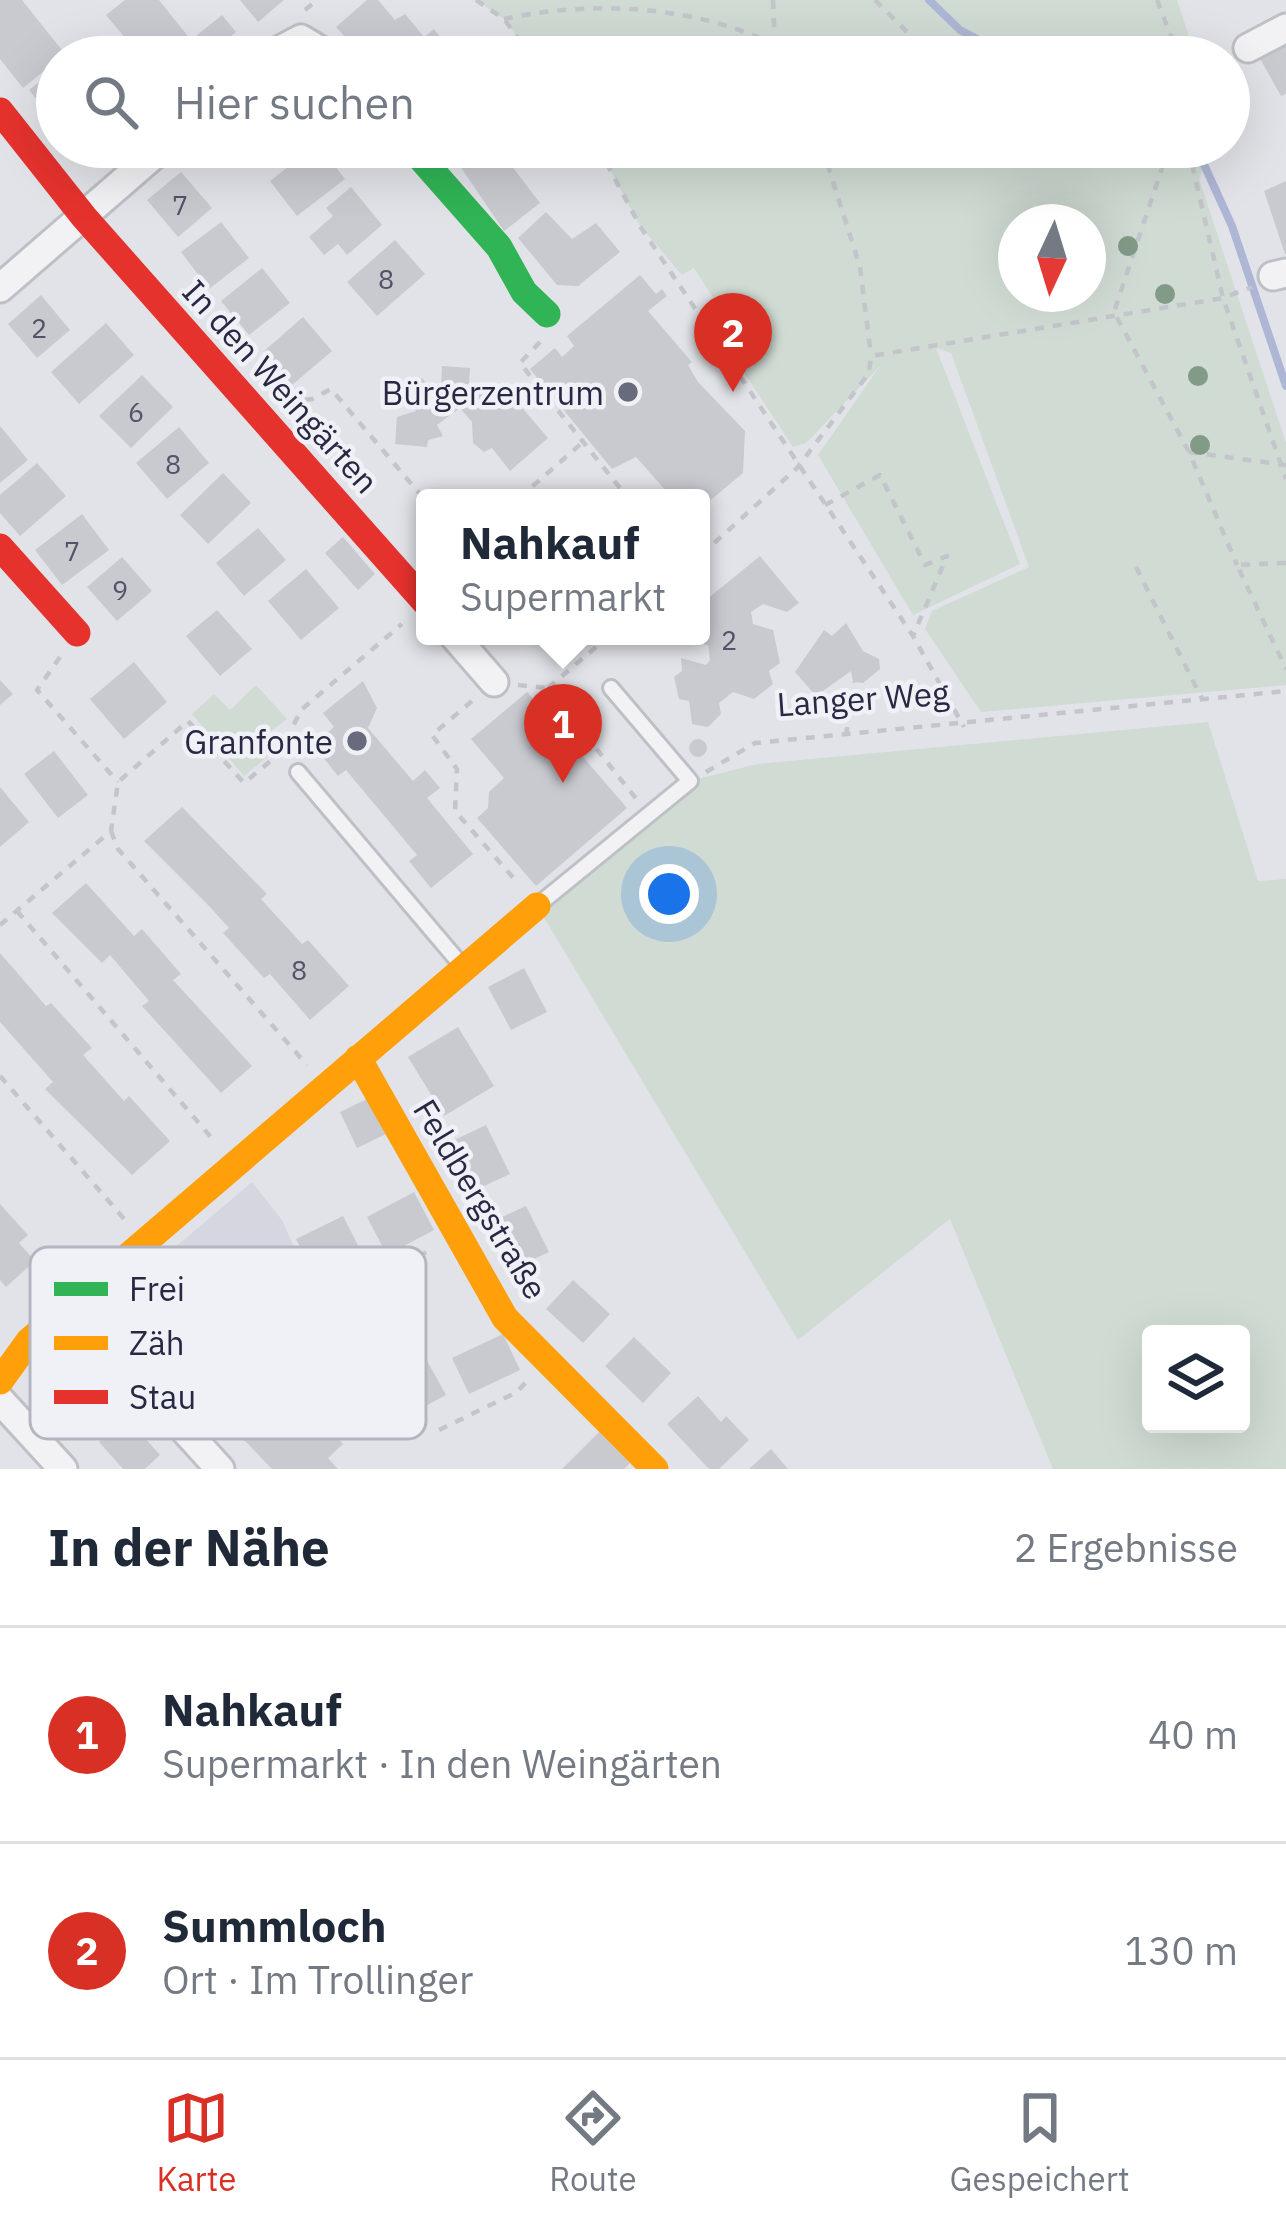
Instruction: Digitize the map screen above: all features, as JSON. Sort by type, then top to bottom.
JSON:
[{"type":"street","points":[[1250,47],[1286,28]]},
{"type":"street","name":"In den Weingärten","points":[[0,111],[36,156]]},
{"type":"street","name":"In den Weingärten","points":[[45,168],[416,611]]},
{"type":"street","points":[[0,288],[139,168]]},
{"type":"street","points":[[429,168],[499,247],[524,292],[547,314]]},
{"type":"street","points":[[0,548],[77,633]]},
{"type":"street","points":[[462,645],[494,682]]},
{"type":"street","points":[[142,1247],[537,906]]},
{"type":"street","name":"Feldbergstraße","points":[[358,1058],[506,1318],[655,1469]]},
{"type":"street","points":[[0,1381],[30,1340]]},
{"type":"street","points":[[0,1400],[30,1433]]},
{"type":"street","points":[[36,1439],[63,1469]]},
{"type":"street","points":[[193,1439],[220,1469]]},
{"type":"lane","points":[[537,906],[690,781],[611,688]]},
{"type":"lane","points":[[298,772],[463,967]]},
{"type":"path","points":[[476,0],[504,19],[517,36]]},
{"type":"path","points":[[773,0],[775,36]]},
{"type":"path","points":[[874,0],[911,36]]},
{"type":"path","points":[[1157,0],[1171,36]]},
{"type":"path","points":[[504,19],[544,5],[602,2],[738,27],[756,36]]},
{"type":"path","points":[[609,168],[640,226],[797,468],[913,635],[964,727]]},
{"type":"path","points":[[710,547],[797,468],[869,373],[871,356],[855,248],[829,168]]},
{"type":"path","points":[[1162,168],[1114,312],[1189,452],[1286,669]]},
{"type":"path","points":[[1193,168],[1223,298],[1286,479]]},
{"type":"path","points":[[871,356],[1235,295]]},
{"type":"path","points":[[520,363],[621,489]]},
{"type":"path","points":[[283,403],[312,399],[331,389],[416,489]]},
{"type":"path","points":[[529,489],[583,442]]},
{"type":"path","points":[[1189,452],[1284,465]]},
{"type":"path","points":[[825,505],[880,475],[925,565],[947,556],[913,635]]},
{"type":"path","points":[[1237,565],[1286,563]]},
{"type":"path","points":[[1136,567],[1203,701]]},
{"type":"path","points":[[326,1087],[118,849],[111,831],[118,782],[188,721],[244,783],[280,753],[302,710],[416,611]]},
{"type":"path","points":[[77,633],[37,690],[118,782]]},
{"type":"path","points":[[548,688],[598,645]]},
{"type":"path","points":[[537,906],[455,811],[457,769],[432,735],[494,682],[548,688],[650,815]]},
{"type":"path","points":[[846,736],[853,682]]},
{"type":"path","name":"Langer Weg","points":[[690,781],[755,743],[964,727],[1286,692]]},
{"type":"path","points":[[0,925],[111,831]]},
{"type":"path","points":[[17,911],[236,1166]]},
{"type":"path","points":[[0,1076],[146,1244]]},
{"type":"path","points":[[426,1252],[458,1237]]},
{"type":"path","points":[[439,1430],[517,1393],[548,1360]]},
{"type":"shaded area","points":[[476,0],[1177,0],[1189,36],[517,36],[504,19]]},
{"type":"shaded area","points":[[609,168],[1204,168],[1199,179],[1286,443],[1286,685],[981,712],[925,629],[932,611],[1029,567],[951,353],[936,348],[1020,564],[913,615],[818,455],[880,366],[806,443],[793,447],[740,366],[721,310],[694,268],[682,275],[640,226]]},
{"type":"shaded area","points":[[256,685],[287,719],[263,737],[273,752],[244,776],[192,714],[214,694],[230,710]]},
{"type":"shaded area","points":[[1208,722],[1258,881],[1286,879],[1286,1469],[1053,1469],[950,1219],[798,1340],[537,906],[690,781],[757,764]]},
{"type":"shaded area","points":[[252,1182],[282,1220],[294,1247],[176,1247]]},
{"type":"shaded area","points":[[243,1439],[331,1439],[299,1469],[272,1469]]},
{"type":"building","points":[[0,0],[22,0],[51,36],[36,36],[36,77],[23,88],[0,59]]},
{"type":"building","points":[[125,0],[159,0],[188,36],[124,36],[106,15]]},
{"type":"building","points":[[240,0],[284,0],[258,22]]},
{"type":"building","points":[[367,0],[378,0],[395,20],[405,14],[423,36],[344,36],[336,27]]},
{"type":"building","points":[[222,15],[236,32],[231,36],[196,36]]},
{"type":"building","points":[[1286,39],[1286,94],[1281,96],[1258,55]]},
{"type":"building","points":[[286,168],[336,168],[345,179],[297,216],[270,181]]},
{"type":"building","points":[[461,168],[513,168],[540,203],[504,231]]},
{"type":"building","points":[[181,172],[212,208],[178,237],[147,200]]},
{"type":"building","points":[[1286,181],[1286,254],[1285,254],[1264,191]]},
{"type":"building","points":[[351,187],[382,225],[347,255],[338,244],[324,255],[309,237],[333,216],[326,208]]},
{"type":"building","points":[[546,212],[572,239],[596,223],[620,252],[578,286],[557,285],[518,238]]},
{"type":"building","points":[[221,222],[249,258],[209,289],[181,252]]},
{"type":"building","points":[[395,240],[425,274],[377,316],[347,282]]},
{"type":"building","points":[[262,268],[290,303],[249,335],[221,301]]},
{"type":"building","name":"Bürgerzentrum","points":[[640,275],[656,294],[662,289],[667,296],[648,311],[692,362],[688,365],[698,382],[745,431],[743,473],[710,500],[710,489],[664,489],[636,457],[612,469],[530,369],[555,348],[562,357],[574,346],[567,336]]},
{"type":"building","points":[[41,295],[70,330],[37,358],[8,324]]},
{"type":"building","points":[[303,317],[332,351],[292,385],[263,352]]},
{"type":"building","points":[[106,323],[134,355],[79,404],[51,372]]},
{"type":"building","points":[[442,366],[470,368],[469,385],[474,389],[479,385],[489,397],[503,385],[548,438],[510,471],[492,448],[484,452],[473,443],[472,422],[460,408],[437,425],[443,436],[428,440],[427,447],[395,444],[397,417],[416,411],[403,395],[422,378],[430,388],[441,389]]},
{"type":"building","points":[[142,375],[173,407],[131,448],[99,416]]},
{"type":"building","points":[[0,426],[28,460],[0,483]]},
{"type":"building","points":[[179,427],[209,463],[167,499],[136,463]]},
{"type":"building","points":[[37,463],[66,496],[20,536],[0,513],[0,495]]},
{"type":"building","points":[[223,473],[251,503],[208,544],[180,515]]},
{"type":"building","points":[[82,514],[109,550],[62,585],[35,550]]},
{"type":"building","points":[[258,528],[286,560],[244,596],[216,563]]},
{"type":"building","points":[[343,537],[375,574],[358,590],[325,553]]},
{"type":"building","points":[[760,556],[799,603],[787,612],[763,604],[751,612],[753,624],[773,630],[780,663],[769,671],[773,684],[754,699],[733,692],[719,703],[721,714],[708,727],[692,724],[689,701],[679,699],[674,677],[682,671],[681,658],[706,665],[710,660],[710,597]]},
{"type":"building","points":[[122,557],[152,591],[117,621],[87,587]]},
{"type":"building","points":[[306,569],[339,608],[301,640],[268,601]]},
{"type":"building","points":[[217,610],[252,649],[220,676],[186,636]]},
{"type":"building","points":[[846,623],[863,651],[879,659],[880,669],[863,683],[853,682],[851,671],[816,696],[795,672],[824,630],[832,636]]},
{"type":"building","points":[[134,662],[167,702],[124,739],[90,699]]},
{"type":"building","points":[[0,680],[13,694],[0,705]]},
{"type":"building","points":[[363,681],[377,708],[368,728],[413,781],[425,770],[440,788],[427,798],[473,854],[431,888],[409,861],[417,855],[346,770],[338,776],[313,745],[334,727],[323,713]]},
{"type":"building","points":[[527,692],[627,808],[536,886],[477,818],[488,808],[489,792],[504,778],[471,739]]},
{"type":"building","points":[[698,739],[707,748],[698,757],[689,748]]},
{"type":"building","points":[[54,751],[88,795],[58,818],[24,774]]},
{"type":"building","points":[[0,787],[29,822],[0,847]]},
{"type":"building","points":[[182,807],[267,894],[261,899],[302,944],[308,940],[349,986],[310,1020],[270,974],[264,978],[223,933],[229,928],[144,841]]},
{"type":"building","points":[[86,883],[134,936],[142,929],[181,974],[173,980],[252,1066],[221,1093],[142,1006],[149,1001],[110,955],[102,963],[52,913]]},
{"type":"building","points":[[0,953],[46,1006],[51,1003],[92,1048],[83,1055],[124,1101],[129,1096],[170,1141],[132,1175],[45,1089],[53,1082],[0,1022]]},
{"type":"building","points":[[524,968],[547,1012],[511,1030],[488,987]]},
{"type":"building","points":[[458,1027],[494,1086],[444,1116],[408,1057]]},
{"type":"building","points":[[369,1098],[386,1134],[357,1148],[340,1112]]},
{"type":"building","points":[[486,1125],[510,1174],[471,1192],[448,1143]]},
{"type":"building","points":[[414,1192],[434,1230],[402,1247],[383,1247],[367,1217]]},
{"type":"building","points":[[0,1204],[28,1235],[19,1243],[30,1255],[30,1265],[6,1287],[0,1280]]},
{"type":"building","points":[[526,1206],[549,1252],[513,1269],[491,1222]]},
{"type":"building","points":[[343,1216],[359,1247],[300,1247],[296,1239]]},
{"type":"building","points":[[573,1280],[610,1314],[583,1343],[546,1309]]},
{"type":"building","points":[[503,1334],[520,1370],[469,1394],[452,1358]]},
{"type":"building","points":[[634,1337],[671,1373],[643,1403],[605,1366]]},
{"type":"building","points":[[426,1359],[446,1395],[426,1406]]},
{"type":"building","points":[[698,1396],[721,1422],[726,1416],[749,1440],[719,1469],[709,1469],[667,1424]]},
{"type":"building","points":[[599,1432],[630,1463],[624,1469],[562,1469]]},
{"type":"building","points":[[146,1439],[160,1455],[145,1469],[123,1469],[99,1442]]},
{"type":"building","points":[[243,1439],[339,1439],[343,1444],[328,1458],[338,1469],[272,1469]]},
{"type":"building","points":[[771,1449],[788,1469],[749,1469]]},
{"type":"waterway","points":[[929,0],[971,36]]},
{"type":"waterway","points":[[1206,168],[1232,226],[1286,386]]},
{"type":"traffic: fast","points":[[429,168],[499,247],[524,292],[547,314]]},
{"type":"traffic: slow","points":[[139,1247],[537,906]]},
{"type":"traffic: slow","points":[[358,1058],[505,1318],[655,1469]]},
{"type":"traffic: slow","points":[[0,1381],[30,1340]]},
{"type":"traffic: jam","points":[[0,111],[36,156]]},
{"type":"traffic: jam","points":[[45,168],[416,592]]},
{"type":"traffic: jam","points":[[0,547],[77,633]]},
{"type":"place","name":"Bürgerzentrum","points":[[628,392]]},
{"type":"place","name":"Summloch","points":[[733,392]]},
{"type":"place","name":"Granfonte","points":[[357,741]]},
{"type":"place","name":"Nahkauf","points":[[563,783]]}]
